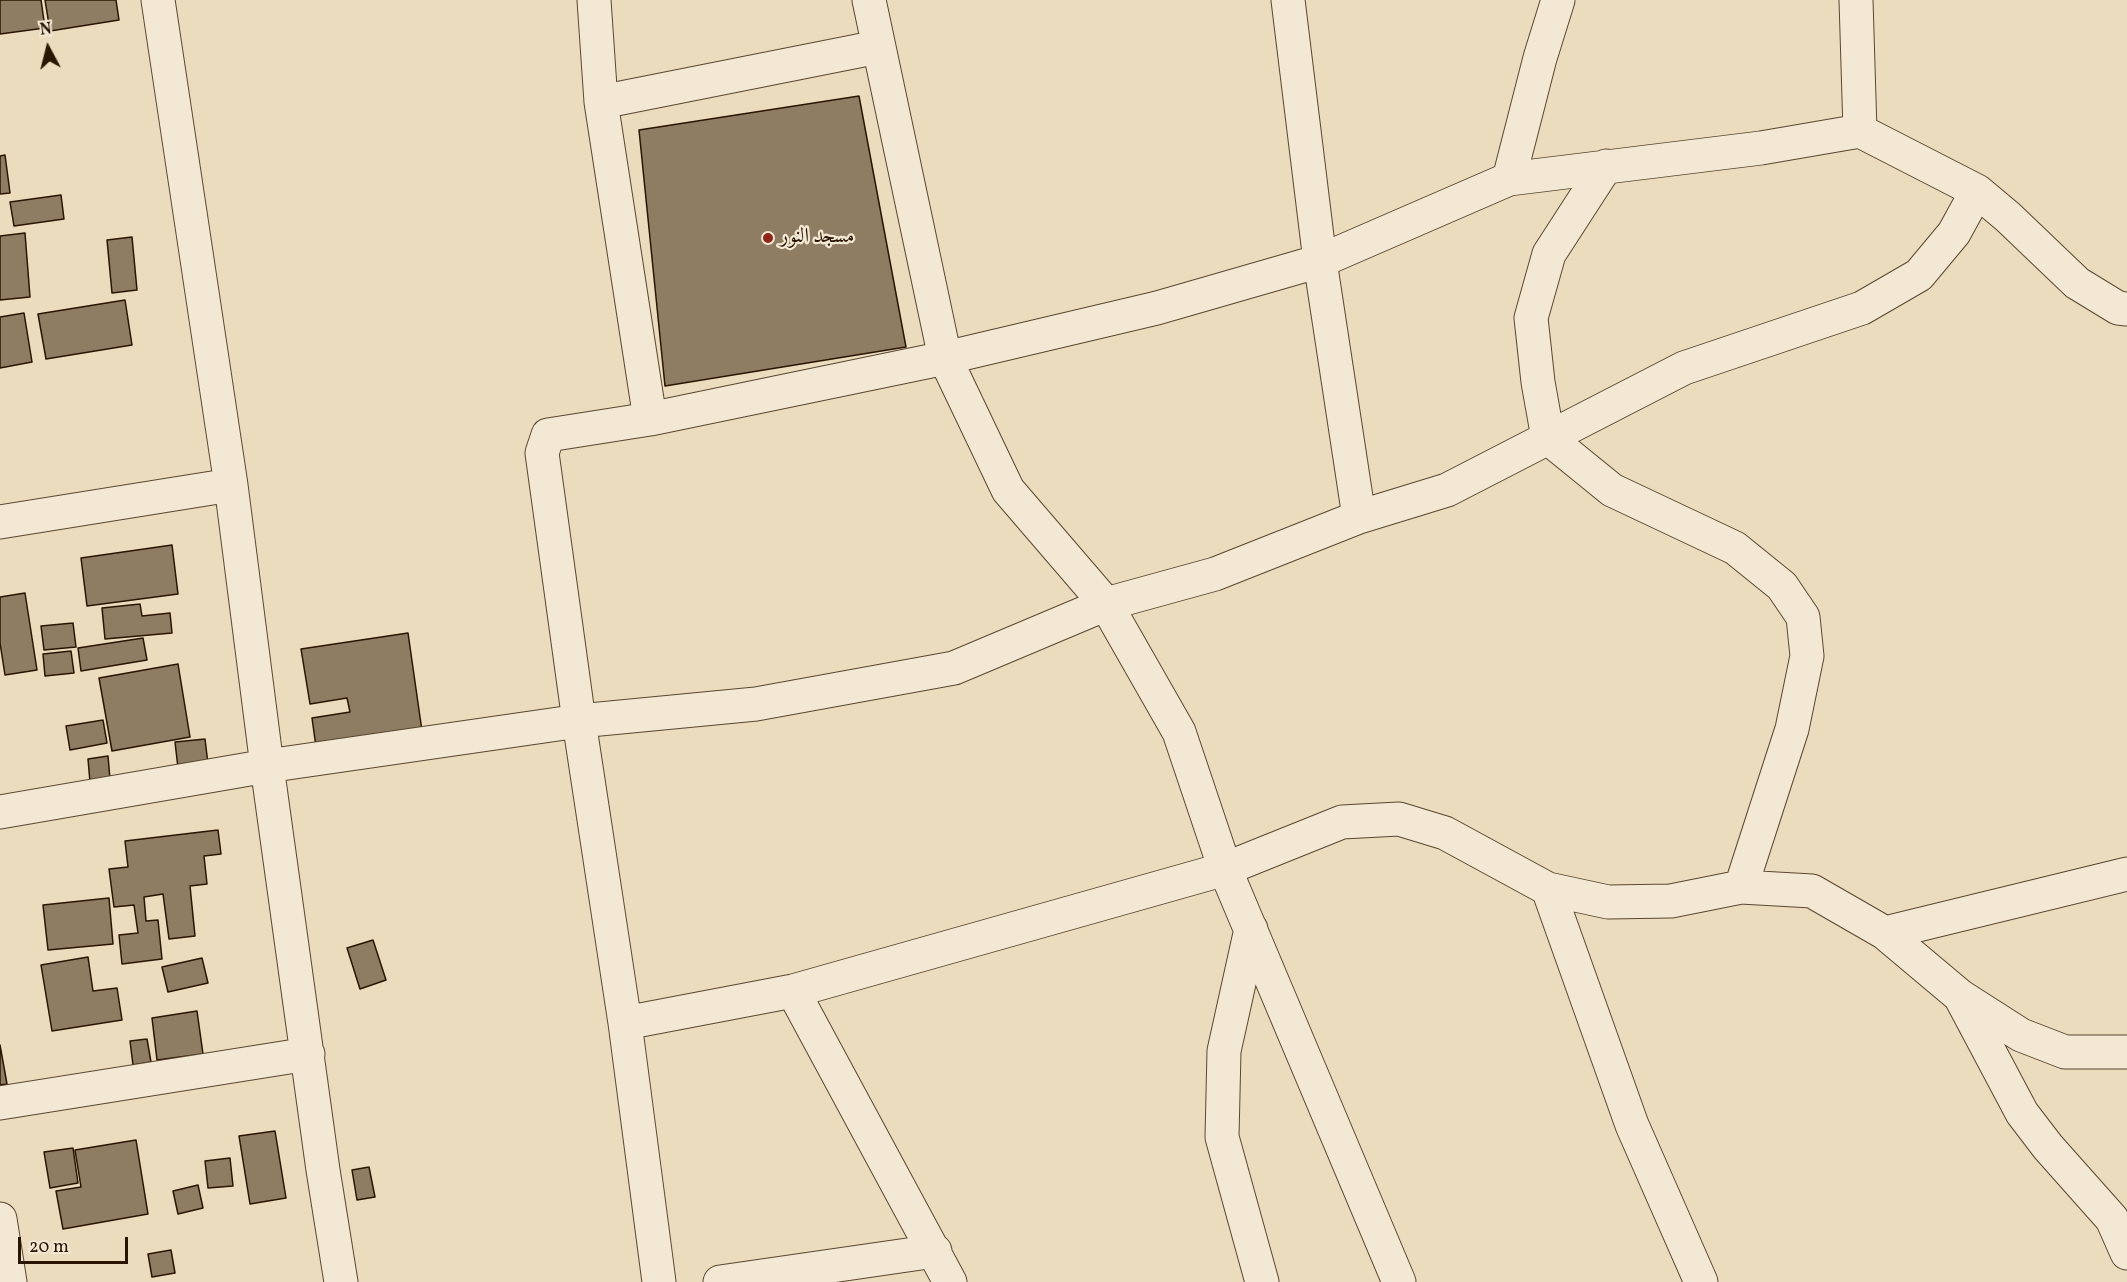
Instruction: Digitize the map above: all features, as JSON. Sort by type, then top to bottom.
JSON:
[{"type":"street","points":[[158,0],[231,485],[267,766],[323,1170],[341,1282]]},
{"type":"street","points":[[594,0],[601,102],[650,419]]},
{"type":"street","points":[[869,0],[945,358],[1008,490],[1106,604],[1179,732],[1225,869],[1399,1282]]},
{"type":"street","points":[[1288,0],[1320,261],[1359,517]]},
{"type":"street","points":[[1509,179],[1540,58],[1558,0]]},
{"type":"street","points":[[1856,0],[1860,131]]},
{"type":"street","points":[[601,102],[878,47]]},
{"type":"street","points":[[659,1282],[625,1023],[579,721],[542,453],[548,435],[650,419],[945,358],[1157,308],[1320,261],[1509,179],[1761,148],[1860,131],[1977,191],[2008,217],[2077,283],[2118,308],[2127,309]]},
{"type":"street","points":[[1606,166],[1549,254],[1531,318],[1538,382],[1548,438],[1612,490],[1736,548],[1782,586],[1803,617],[1807,656],[1792,729],[1741,887]]},
{"type":"street","points":[[0,812],[267,766],[579,721],[756,704],[954,668],[1106,604],[1215,574],[1359,517],[1447,490],[1684,368],[1862,308],[1919,276],[1954,233],[1977,191]]},
{"type":"street","points":[[0,522],[231,485]]},
{"type":"street","points":[[625,1023],[793,990],[1225,869],[1342,822],[1399,819],[1445,833],[1548,889],[1608,902],[1671,901],[1741,887],[1812,891],[1885,933],[1960,996],[2021,1035],[2065,1052],[2127,1052]]},
{"type":"street","points":[[1885,933],[2127,874]]},
{"type":"street","points":[[1548,889],[1632,1125],[1701,1282]]},
{"type":"street","points":[[1251,929],[1224,1051],[1222,1137],[1262,1282]]},
{"type":"street","points":[[793,990],[950,1282]]},
{"type":"street","points":[[1960,996],[2022,1113],[2048,1147],[2112,1219],[2127,1253]]},
{"type":"street","points":[[0,1103],[308,1054]]},
{"type":"street","points":[[0,1218],[10,1282]]},
{"type":"street","points":[[720,1282],[935,1251]]},
{"type":"building","points":[[0,0],[41,0],[45,28],[0,34]]},
{"type":"building","points":[[45,0],[116,0],[119,20],[50,31]]},
{"type":"building","name":"مسجد النور","points":[[859,96],[906,347],[665,386],[639,130]]},
{"type":"building","points":[[5,155],[10,193],[0,194],[0,156]]},
{"type":"building","points":[[61,195],[64,219],[14,226],[10,202]]},
{"type":"building","points":[[25,233],[30,297],[0,300],[0,236]]},
{"type":"building","points":[[132,237],[137,290],[112,293],[107,240]]},
{"type":"building","points":[[125,300],[132,345],[46,359],[38,314]]},
{"type":"building","points":[[24,313],[32,362],[0,368],[0,317]]},
{"type":"building","points":[[172,545],[178,594],[87,606],[81,558]]},
{"type":"building","points":[[25,593],[37,670],[5,675],[0,643],[0,597]]},
{"type":"building","points":[[140,604],[142,616],[170,613],[172,633],[105,639],[102,608]]},
{"type":"building","points":[[73,623],[76,647],[44,650],[41,626]]},
{"type":"building","points":[[408,633],[423,738],[317,754],[312,718],[350,712],[347,698],[310,704],[301,649]]},
{"type":"building","points":[[143,638],[147,660],[81,671],[78,648]]},
{"type":"building","points":[[71,651],[74,673],[45,676],[43,654]]},
{"type":"building","points":[[178,664],[190,737],[112,751],[99,678]]},
{"type":"building","points":[[103,720],[107,743],[70,750],[66,726]]},
{"type":"building","points":[[205,739],[208,764],[178,768],[175,742]]},
{"type":"building","points":[[108,756],[110,779],[90,782],[88,759]]},
{"type":"building","points":[[218,830],[221,854],[204,856],[207,884],[190,886],[195,936],[169,939],[163,894],[144,897],[146,921],[158,920],[162,959],[122,964],[119,935],[138,933],[134,905],[114,907],[109,869],[128,867],[125,841]]},
{"type":"building","points":[[109,898],[113,944],[48,950],[43,905]]},
{"type":"building","points":[[373,940],[386,980],[360,989],[347,948]]},
{"type":"building","points":[[88,957],[93,991],[117,988],[122,1020],[52,1031],[41,965]]},
{"type":"building","points":[[202,958],[208,983],[168,992],[162,967]]},
{"type":"building","points":[[197,1011],[203,1054],[157,1060],[152,1018]]},
{"type":"building","points":[[147,1039],[151,1062],[133,1065],[130,1041]]},
{"type":"building","points":[[0,1045],[7,1084],[0,1085]]},
{"type":"building","points":[[275,1131],[286,1198],[250,1204],[239,1136]]},
{"type":"building","points":[[136,1140],[148,1214],[63,1229],[56,1191],[81,1187],[75,1150]]},
{"type":"building","points":[[73,1148],[78,1183],[50,1188],[44,1152]]},
{"type":"building","points":[[230,1158],[233,1186],[208,1188],[205,1161]]},
{"type":"building","points":[[369,1167],[375,1197],[357,1200],[352,1170]]},
{"type":"building","points":[[198,1185],[203,1208],[178,1214],[173,1191]]},
{"type":"building","points":[[171,1250],[175,1273],[152,1277],[148,1254]]},
{"type":"place","name":"مسجد النور","points":[[768,238]]}]
